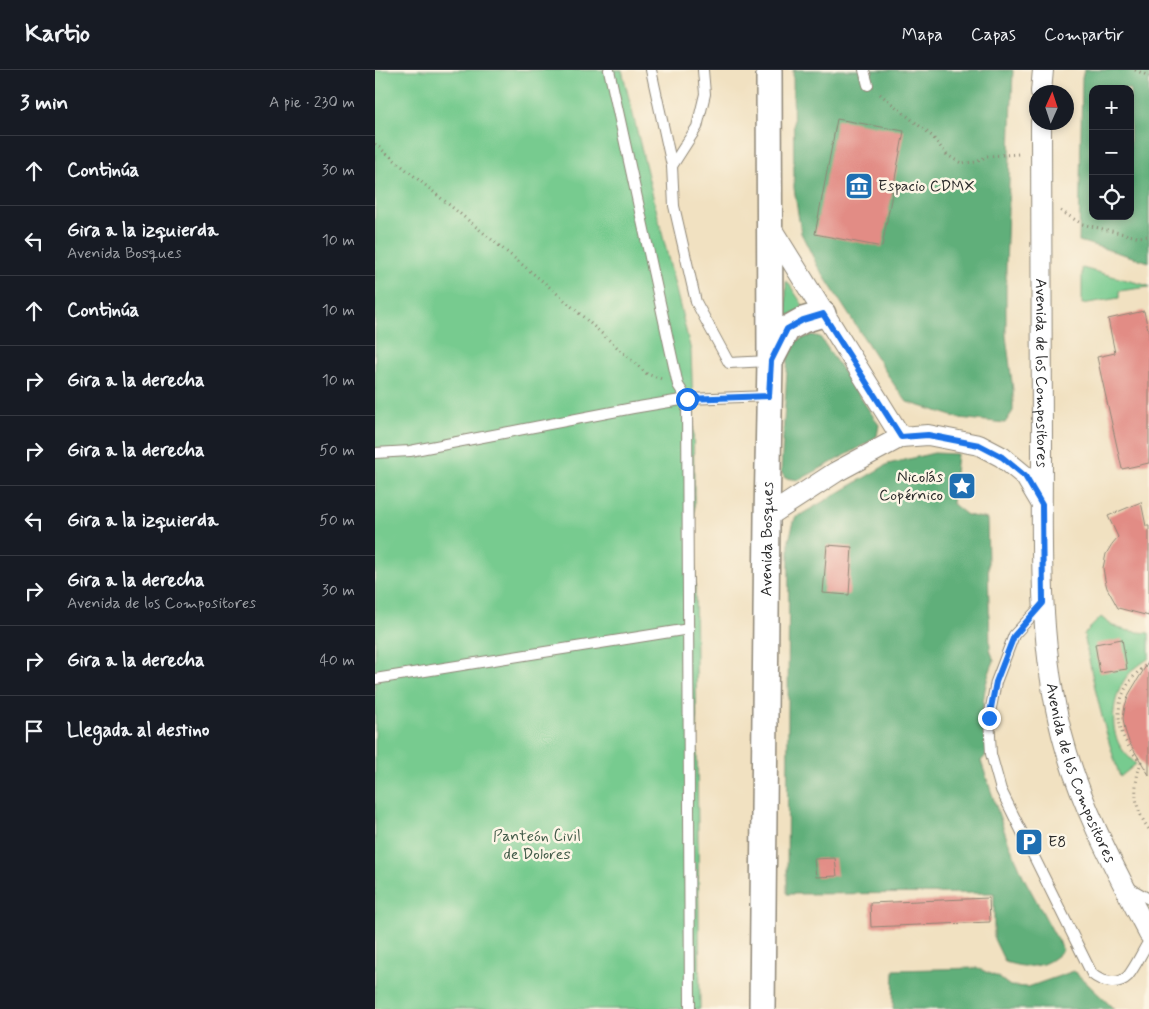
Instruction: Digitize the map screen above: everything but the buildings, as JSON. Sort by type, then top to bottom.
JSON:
[{"type":"street","name":"Avenida Bosques","points":[[761,1009],[767,517],[771,361],[769,70]]},
{"type":"street","points":[[1042,85],[1043,70]]},
{"type":"street","name":"Avenida de los Compositores","points":[[1041,130],[1043,603],[1047,653],[1062,736],[1082,795],[1123,884],[1149,934]]},
{"type":"street","points":[[771,228],[901,437]]},
{"type":"street","points":[[771,361],[787,329],[803,320],[823,314]]},
{"type":"street","points":[[767,517],[836,472],[901,437],[928,435],[979,445],[1002,457],[1025,476],[1042,505]]},
{"type":"lane","points":[[609,70],[677,385],[687,399],[690,1009]]},
{"type":"lane","points":[[651,70],[673,166],[674,206],[696,302],[729,363],[771,361]]},
{"type":"lane","points":[[673,166],[697,127],[705,94],[703,70]]},
{"type":"lane","points":[[864,70],[868,85]]},
{"type":"lane","points":[[375,454],[410,451],[687,399],[769,396]]},
{"type":"lane","points":[[1043,603],[1014,636],[996,682],[989,718],[991,754],[1001,790],[1092,974],[1099,980],[1112,983],[1127,977],[1149,941]]},
{"type":"lane","points":[[375,678],[689,629]]},
{"type":"lane","points":[[1123,884],[1149,899]]},
{"type":"path","points":[[1135,70],[1149,76]]},
{"type":"path","points":[[868,85],[932,136],[947,155],[961,163],[977,162],[987,156],[1007,154]]},
{"type":"path","points":[[375,144],[552,289],[647,374],[677,385]]},
{"type":"path","points":[[1041,199],[1082,224],[1137,237],[1149,236]]},
{"type":"path","points":[[1149,663],[1139,670],[1129,682],[1122,696],[1119,711],[1119,725],[1124,740],[1131,752],[1141,762],[1135,786],[1136,800],[1140,814],[1149,829]]},
{"type":"green space","name":"Panteón Civil de Dolores","points":[[375,70],[622,70],[691,351],[700,1009],[375,1009]]},
{"type":"green space","points":[[793,70],[1013,70],[1006,266],[1006,336],[1013,390],[1013,411],[1005,423],[959,418],[907,402],[818,267],[801,233],[794,188]]},
{"type":"green space","points":[[1084,70],[1149,70],[1149,262],[1079,241],[1082,78]]},
{"type":"green space","points":[[1082,268],[1149,287],[1119,291],[1119,298],[1082,304]]},
{"type":"green space","points":[[786,282],[806,310],[786,316]]},
{"type":"green space","points":[[812,335],[820,337],[879,425],[877,436],[866,444],[799,480],[785,478],[781,472],[788,354],[791,343]]},
{"type":"green space","points":[[934,453],[957,454],[952,503],[967,515],[987,519],[990,649],[994,661],[986,684],[983,706],[988,753],[981,761],[1006,836],[1024,878],[1063,950],[1050,961],[1036,966],[1021,966],[1005,962],[994,939],[994,893],[787,894],[789,540],[795,518],[888,464]]},
{"type":"green space","points":[[1101,617],[1118,628],[1149,633],[1149,658],[1133,670],[1125,679],[1115,703],[1114,730],[1123,751],[1136,764],[1120,777],[1099,706],[1084,634]]},
{"type":"green space","points":[[977,968],[998,977],[1010,986],[1028,987],[1074,971],[1114,1009],[893,1009],[894,970]]},
{"type":"place","name":"Espacio CDMX","points":[[859,186]]},
{"type":"place","name":"Nicolás Copérnico","points":[[962,486]]},
{"type":"place","name":"E8","points":[[1029,842]]},
{"type":"route","points":[[687,399],[769,396],[771,361],[787,329],[803,320],[823,314],[901,437],[928,435],[979,445],[1002,457],[1025,476],[1042,505],[1043,603],[1014,636],[996,682],[989,718]]}]
